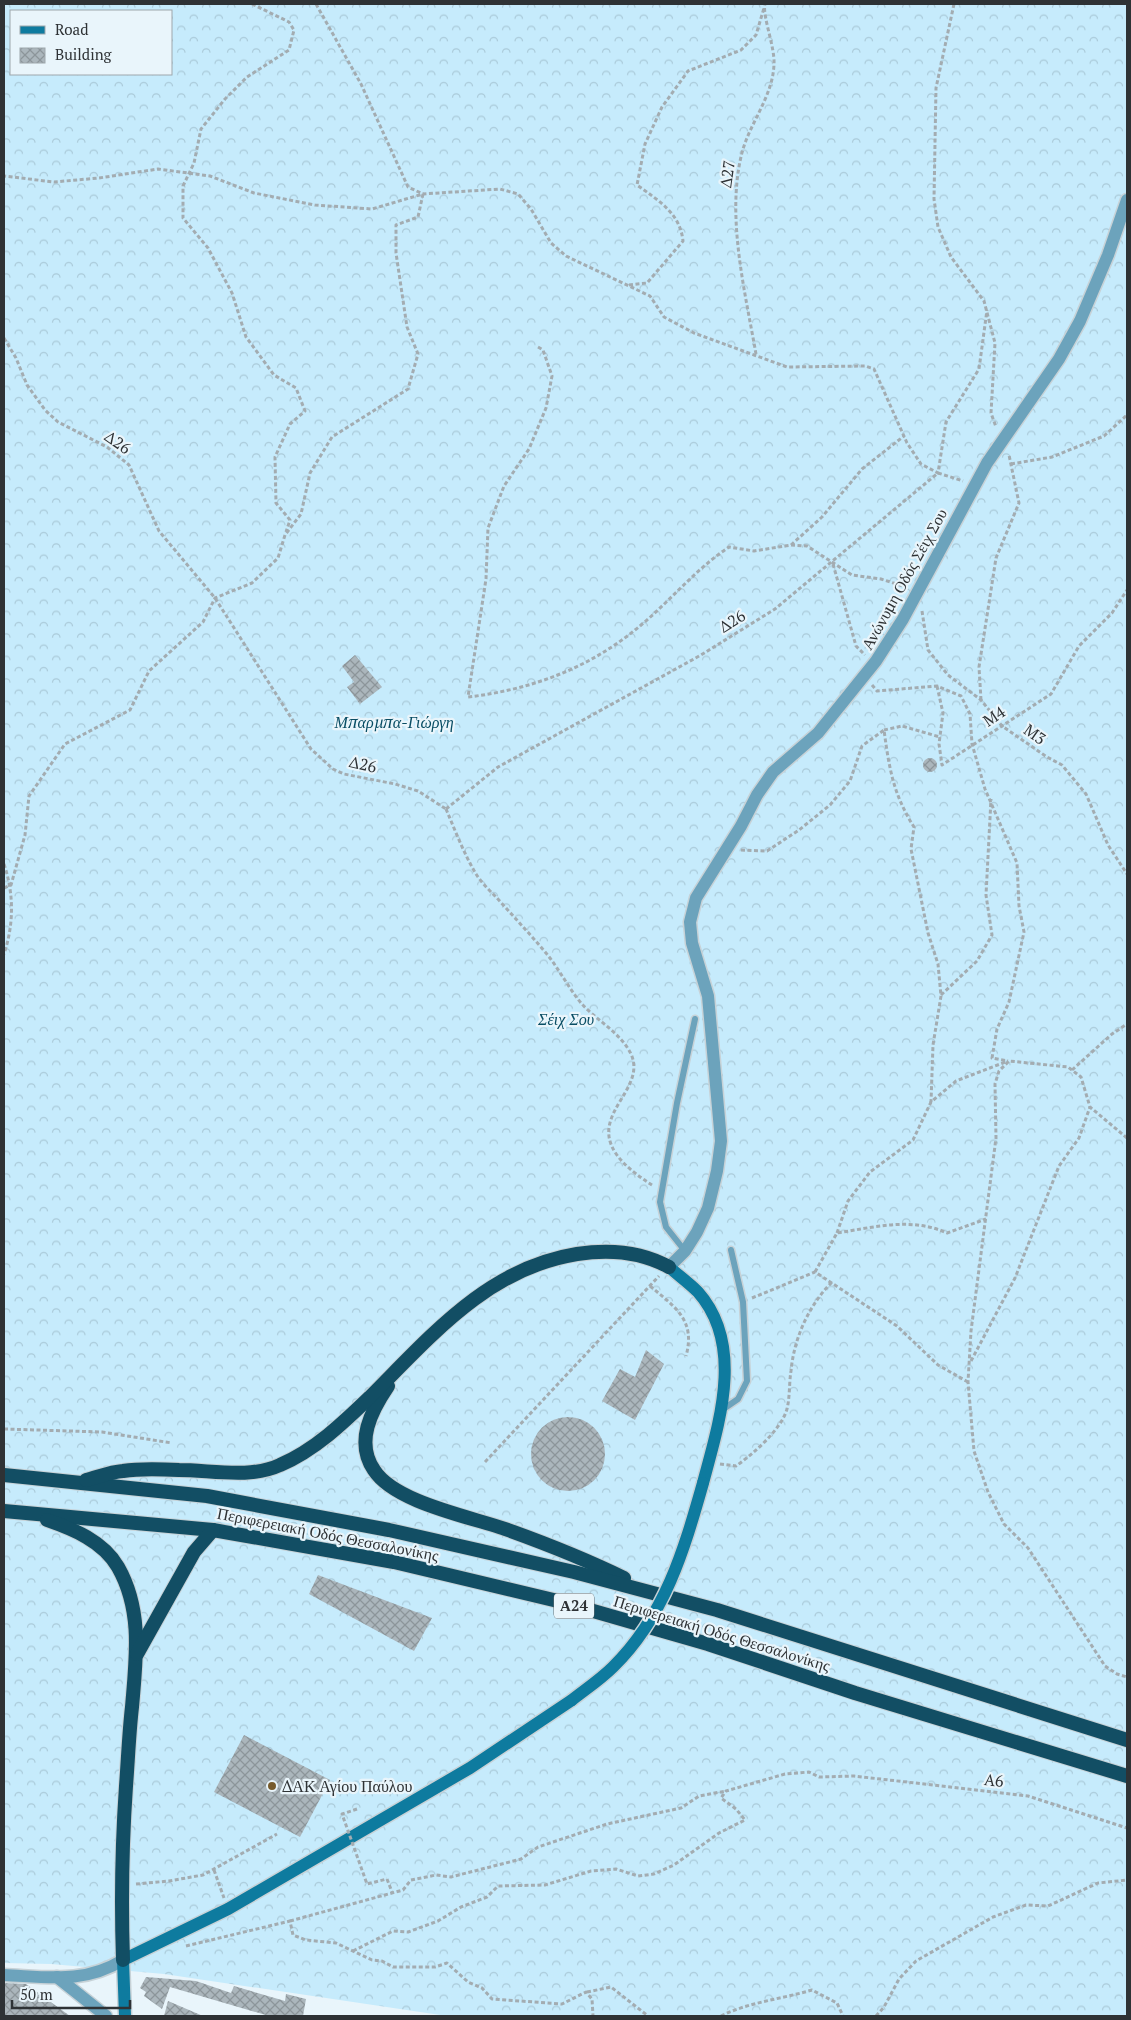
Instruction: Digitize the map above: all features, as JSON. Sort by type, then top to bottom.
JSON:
[{"type":"highway","points":[[77,1482],[123,1470],[240,1472],[268,1470],[280,1466],[325,1438],[468,1303],[518,1270],[566,1255],[606,1251],[635,1254],[669,1267]]},
{"type":"highway","points":[[406,1361],[380,1398],[366,1431],[365,1447],[368,1460],[374,1471],[386,1483],[424,1503],[509,1531],[620,1576],[654,1593]]},
{"type":"highway","name":"Περιφερειακή Οδός Θεσσαλονίκης","points":[[4,1475],[207,1496],[308,1514],[478,1549],[717,1610],[1127,1740]]},
{"type":"highway","points":[[4,1513],[46,1520],[69,1528],[90,1539],[108,1553],[120,1570],[131,1598],[136,1626],[137,1654],[126,1788],[123,1960]]},
{"type":"highway","name":"Περιφερειακή Οδός Θεσσαλονίκης","points":[[4,1513],[213,1530],[394,1562],[562,1602],[708,1644],[855,1693],[1127,1776]]},
{"type":"highway","points":[[137,1654],[194,1552],[213,1530]]},
{"type":"main road","points":[[125,2016],[123,1960],[228,1909],[470,1768],[572,1700],[614,1666],[651,1620],[671,1582],[703,1483],[722,1410],[726,1376],[722,1343],[713,1315],[698,1292],[669,1267]]},
{"type":"street","name":"Ανώνυμη Οδός Σέιχ Σου","points":[[669,1267],[685,1251],[697,1232],[708,1208],[717,1172],[721,1141],[708,996],[692,943],[690,922],[696,898],[741,826],[757,795],[773,772],[818,733],[876,661],[919,591],[975,484],[1000,441],[1059,358],[1080,321],[1108,255],[1127,200]]},
{"type":"street","points":[[4,1975],[57,1977],[95,1974],[123,1960]]},
{"type":"street","points":[[57,1977],[106,2016]]},
{"type":"lane","points":[[685,1251],[666,1227],[660,1202],[677,1104],[695,1019]]},
{"type":"lane","points":[[722,1410],[738,1398],[747,1381],[743,1302],[731,1250]]},
{"type":"path","points":[[4,954],[11,932],[11,885],[25,835],[29,796],[65,744],[130,710],[149,671],[202,622],[215,598],[252,583],[278,558],[290,520],[276,504],[275,456],[290,424],[305,411],[296,388],[274,375],[246,337],[232,293],[208,248],[183,218],[183,186],[194,163],[201,129],[225,99],[247,77],[288,50],[294,30],[289,22],[252,4]]},
{"type":"path","points":[[316,4],[362,84],[408,187],[423,194]]},
{"type":"path","points":[[954,4],[936,88],[934,199],[938,227],[951,257],[984,301],[987,310],[995,343],[991,413],[1000,441],[1009,455],[1019,503],[996,558],[979,667],[982,700]]},
{"type":"path","points":[[628,286],[647,283],[682,241],[681,227],[667,206],[637,185],[645,144],[662,107],[688,71],[741,50],[756,34],[764,6]]},
{"type":"path","name":"Δ27","points":[[756,354],[739,252],[736,192],[743,149],[766,100],[774,64],[773,43],[764,6]]},
{"type":"path","points":[[4,176],[54,182],[99,178],[158,169],[210,176],[254,193],[315,205],[372,210],[423,194],[500,189],[518,194],[531,209],[550,243],[566,256],[650,296],[664,317],[694,333],[756,354],[787,367],[865,366],[874,369],[904,436],[921,464],[938,473],[975,484]]},
{"type":"path","points":[[285,535],[301,514],[310,473],[332,437],[408,390],[418,354],[407,327],[396,253],[396,225],[418,217],[423,194]]},
{"type":"path","points":[[938,473],[946,422],[979,369],[987,310]]},
{"type":"path","name":"Δ26","points":[[4,338],[16,358],[27,385],[45,410],[58,422],[107,447],[128,465],[159,531],[215,598],[311,750],[344,774],[395,784],[418,791],[446,809],[498,767],[701,656],[775,609],[833,563],[938,473]]},
{"type":"path","points":[[538,347],[543,350],[552,376],[548,400],[529,449],[504,486],[488,528],[486,579],[468,697],[491,694],[544,682],[597,656],[636,630],[710,559],[729,547],[754,551],[790,545],[807,546],[852,575],[882,579],[919,591]]},
{"type":"path","points":[[1011,464],[1052,457],[1104,436],[1127,415]]},
{"type":"path","points":[[790,545],[822,517],[862,469],[904,436]]},
{"type":"path","points":[[833,563],[856,646],[867,658],[876,661]]},
{"type":"path","name":"M4","points":[[865,676],[877,691],[937,686],[961,696],[970,714],[972,744],[1051,694],[1079,646],[1112,613],[1127,590]]},
{"type":"path","name":"M3","points":[[919,591],[928,650],[948,675],[982,700],[1002,726],[1047,757],[1062,764],[1086,794],[1108,845],[1127,874]]},
{"type":"path","points":[[937,686],[943,713],[940,737],[942,765],[972,744],[985,789],[991,798],[1017,863],[1019,906],[1024,932],[1009,1002],[997,1029],[992,1058],[1068,1067],[1082,1077],[1090,1107],[1079,1138],[1059,1166],[1015,1278],[969,1364]]},
{"type":"path","points":[[725,851],[767,850],[799,830],[835,799],[850,781],[862,746],[884,730],[902,726],[940,737]]},
{"type":"path","points":[[743,1302],[814,1272],[838,1233],[848,1201],[870,1172],[913,1140],[931,1102],[932,1045],[941,996],[938,964],[928,933],[910,849],[914,827],[900,805],[891,777],[884,730]]},
{"type":"path","points":[[941,996],[977,961],[992,935],[986,895],[991,798]]},
{"type":"path","points":[[446,809],[476,875],[548,955],[581,1002],[623,1042],[631,1055],[634,1066],[632,1076],[610,1120],[609,1134],[611,1148],[617,1157],[647,1182]]},
{"type":"path","points":[[4,864],[11,885]]},
{"type":"path","points":[[4,888],[11,885]]},
{"type":"path","points":[[1072,1070],[1112,1034],[1127,1024]]},
{"type":"path","points":[[931,1102],[956,1081],[1009,1061]]},
{"type":"path","points":[[1009,1061],[999,1071],[995,1084],[996,1138],[982,1238],[969,1364],[968,1382],[974,1451],[988,1492],[1004,1524],[1028,1548],[1105,1666],[1117,1674],[1127,1677]]},
{"type":"path","points":[[1090,1107],[1127,1138]]},
{"type":"path","points":[[838,1233],[905,1223],[931,1226],[948,1234],[986,1219]]},
{"type":"path","points":[[485,1462],[669,1267]]},
{"type":"path","points":[[814,1272],[897,1326],[938,1365],[968,1382]]},
{"type":"path","points":[[709,1462],[736,1466],[751,1455],[768,1438],[787,1410],[791,1368],[803,1327],[821,1293],[832,1282]]},
{"type":"path","points":[[650,1286],[676,1308],[688,1325],[690,1342],[686,1356]]},
{"type":"path","points":[[4,1429],[102,1432],[172,1443]]},
{"type":"path","name":"A6","points":[[177,1948],[290,1921],[403,1890],[411,1880],[436,1875],[451,1877],[521,1859],[538,1847],[606,1824],[682,1808],[699,1796],[726,1791],[785,1774],[809,1772],[820,1777],[854,1776],[1028,1796],[1127,1828]]},
{"type":"path","points":[[353,1951],[393,1931],[408,1932],[438,1921],[461,1907],[487,1896],[498,1886],[545,1885],[591,1871],[616,1869],[638,1876],[654,1874],[674,1865],[719,1833],[745,1820],[736,1809],[720,1798],[726,1791]]},
{"type":"path","points":[[357,1809],[342,1814],[367,1884],[388,1879],[392,1892]]},
{"type":"path","points":[[123,1885],[169,1881],[214,1870],[277,1834]]},
{"type":"path","points":[[214,1870],[228,1909]]},
{"type":"path","points":[[876,2016],[884,2007],[899,1979],[916,1961],[993,1917],[1026,1905],[1048,1906],[1098,1883],[1127,1880]]},
{"type":"path","points":[[290,1921],[293,1935],[306,1940],[336,1943],[393,1967],[435,1967],[447,1963],[468,1982],[482,1988],[492,1999],[562,2004],[586,1992],[611,1987],[648,2016]]},
{"type":"path","points":[[721,2016],[739,2007],[785,1998],[812,1990],[837,2003],[843,2016]]},
{"type":"path","points":[[586,1992],[592,1999],[593,2016]]},
{"type":"green space","name":"Σέιχ Σου","points":[[4,4],[1127,4],[1127,2016],[447,2016],[164,1974],[51,1964],[4,1963]]},
{"type":"building","points":[[355,655],[382,687],[360,704],[347,687],[354,682],[342,666]]},
{"type":"building","points":[[930,758],[935,760],[937,765],[935,770],[930,772],[925,770],[923,765],[925,760]]},
{"type":"building","points":[[646,1350],[664,1364],[635,1420],[602,1401],[620,1369],[635,1377]]},
{"type":"building","points":[[561,1417],[575,1417],[589,1423],[599,1433],[605,1447],[605,1461],[599,1475],[589,1485],[575,1491],[561,1491],[547,1485],[537,1475],[531,1461],[531,1447],[537,1433],[547,1423]]},
{"type":"building","points":[[318,1575],[432,1618],[414,1651],[309,1594]]},
{"type":"building","name":"ΔΑΚ Αγίου Παύλου","points":[[244,1735],[330,1780],[300,1837],[214,1792]]},
{"type":"building","points":[[146,1977],[196,1981],[231,1993],[234,1986],[285,2001],[286,1994],[306,1999],[303,2016],[269,2016],[170,1987],[162,2009],[144,1996],[146,1992],[140,1988]]},
{"type":"building","points":[[4,1983],[26,1984],[70,2016],[4,2016]]},
{"type":"building","points":[[168,2001],[203,2016],[164,2016]]},
{"type":"place","name":"ΔΑΚ Αγίου Παύλου","points":[[272,1786]]},
{"type":"park label","name":"Μπαρμπα-Γιώργη","points":[[394,722]]}]
